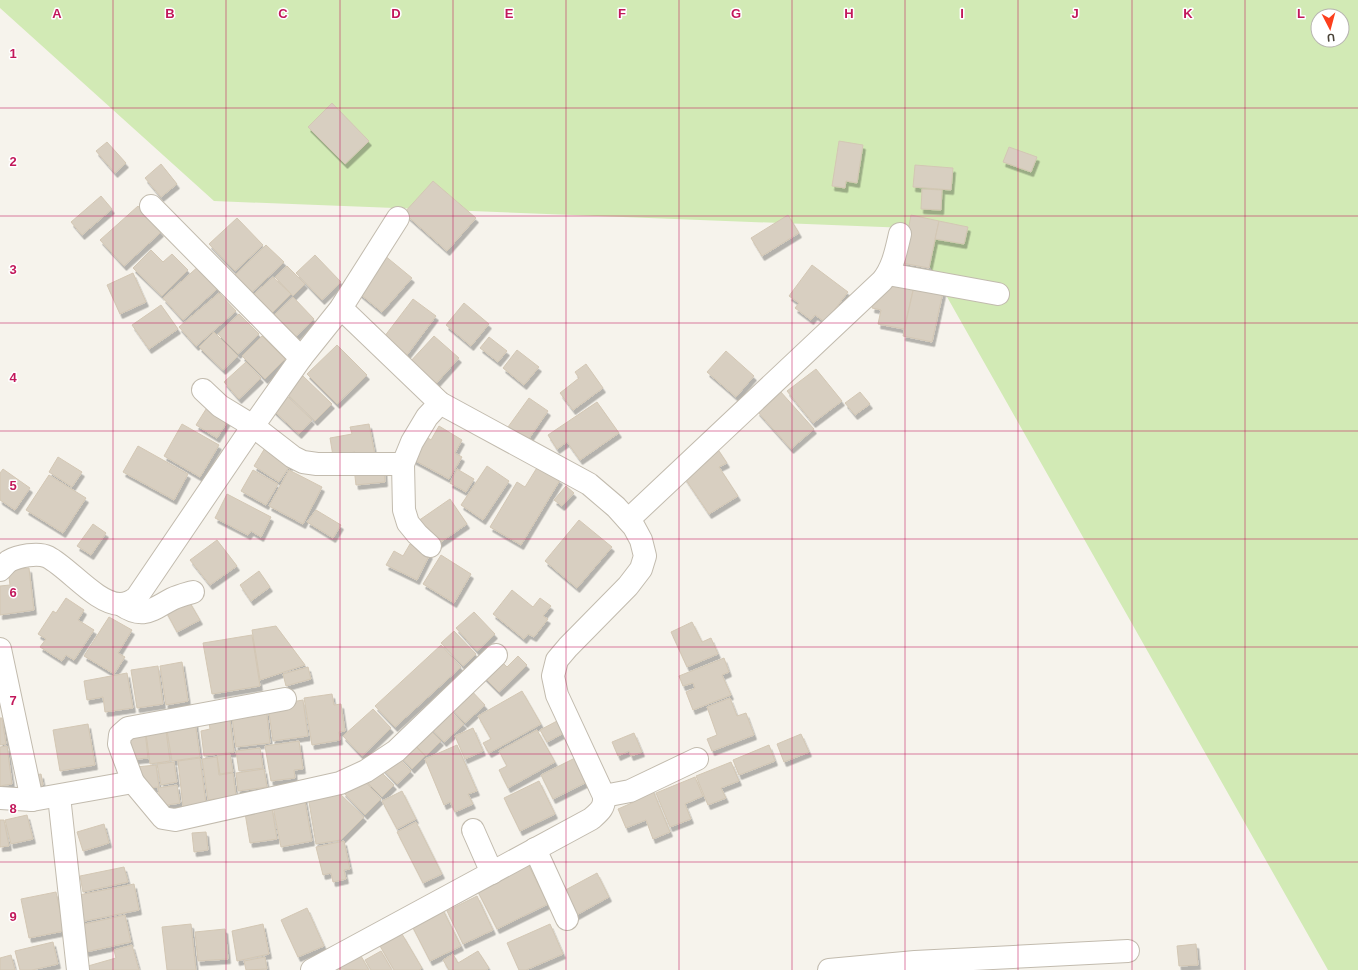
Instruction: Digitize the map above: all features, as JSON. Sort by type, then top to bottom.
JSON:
[{"type":"street","points":[[151,206],[301,358]]},
{"type":"street","points":[[120,604],[129,602],[137,597],[301,358],[341,308],[398,218]]},
{"type":"street","points":[[628,520],[888,274],[900,234]]},
{"type":"street","points":[[888,274],[998,294]]},
{"type":"street","points":[[312,970],[591,819],[601,810],[605,803],[604,796],[557,695],[553,676],[557,660],[642,570],[645,556],[641,540],[634,527],[616,507],[588,484],[440,403],[341,308]]},
{"type":"street","points":[[203,390],[220,406],[253,426],[293,457],[303,462],[317,464],[403,464]]},
{"type":"street","points":[[430,546],[408,523],[404,510],[403,464],[412,442],[427,417],[440,403]]},
{"type":"street","points":[[0,570],[8,562],[20,557],[37,555],[47,556],[98,595],[130,610],[141,613],[174,598],[193,592]]},
{"type":"street","points":[[0,649],[32,800]]},
{"type":"street","points":[[285,699],[128,728],[120,735],[119,744],[133,782],[164,818],[175,820],[340,783],[366,771],[396,751],[496,655]]},
{"type":"street","points":[[604,796],[630,791],[697,759]]},
{"type":"street","points":[[0,798],[32,800],[133,782]]},
{"type":"street","points":[[59,796],[78,970]]},
{"type":"street","points":[[473,830],[492,873]]},
{"type":"street","points":[[535,849],[566,919]]},
{"type":"street","points":[[829,970],[915,962],[1128,952]]},
{"type":"green space","points":[[0,0],[1358,0],[1358,970],[1328,970],[908,228],[214,201],[0,8]]},
{"type":"building","points":[[332,103],[369,141],[345,164],[308,127]]},
{"type":"building","points":[[839,141],[863,145],[857,183],[846,181],[845,188],[832,186]]},
{"type":"building","points":[[107,142],[126,163],[115,173],[96,151]]},
{"type":"building","points":[[1009,147],[1037,157],[1031,172],[1003,162]]},
{"type":"building","points":[[161,164],[177,184],[161,197],[145,178]]},
{"type":"building","points":[[915,165],[953,168],[951,190],[913,187]]},
{"type":"building","points":[[433,181],[476,218],[447,251],[404,213]]},
{"type":"building","points":[[922,189],[942,190],[941,210],[921,209]]},
{"type":"building","points":[[101,196],[112,209],[82,235],[71,222]]},
{"type":"building","points":[[138,206],[161,232],[124,266],[100,240]]},
{"type":"building","points":[[788,215],[799,233],[762,256],[751,238]]},
{"type":"building","points":[[911,215],[939,221],[929,268],[902,263]]},
{"type":"building","points":[[237,218],[263,245],[235,271],[209,244]]},
{"type":"building","points":[[939,221],[968,227],[964,244],[935,239]]},
{"type":"building","points":[[266,245],[284,262],[251,293],[234,276]]},
{"type":"building","points":[[151,250],[163,262],[172,254],[188,270],[162,296],[133,268]]},
{"type":"building","points":[[315,255],[341,282],[322,300],[296,273]]},
{"type":"building","points":[[384,255],[412,278],[382,312],[354,289]]},
{"type":"building","points":[[200,265],[219,287],[183,320],[163,298]]},
{"type":"building","points":[[812,265],[848,292],[825,322],[815,315],[811,320],[795,308],[799,303],[789,296]]},
{"type":"building","points":[[287,266],[305,284],[293,296],[275,277]]},
{"type":"building","points":[[133,273],[146,302],[120,314],[107,285]]},
{"type":"building","points":[[273,277],[291,294],[270,315],[252,296]]},
{"type":"building","points":[[894,278],[915,282],[904,329],[878,324],[881,310],[872,308],[874,297]]},
{"type":"building","points":[[915,282],[944,288],[932,342],[903,336]]},
{"type":"building","points":[[219,293],[236,311],[196,346],[179,327]]},
{"type":"building","points":[[293,297],[314,319],[289,343],[268,321]]},
{"type":"building","points":[[413,299],[436,316],[404,359],[381,341]]},
{"type":"building","points":[[464,303],[489,324],[471,346],[446,325]]},
{"type":"building","points":[[161,305],[178,329],[149,349],[132,325]]},
{"type":"building","points":[[239,314],[259,334],[238,354],[218,334]]},
{"type":"building","points":[[214,332],[238,356],[223,370],[199,347]]},
{"type":"building","points":[[262,336],[285,359],[265,379],[242,356]]},
{"type":"building","points":[[434,336],[459,358],[433,387],[408,364]]},
{"type":"building","points":[[489,337],[507,351],[498,362],[480,348]]},
{"type":"building","points":[[337,345],[367,375],[337,404],[307,374]]},
{"type":"building","points":[[517,350],[539,367],[524,385],[503,368]]},
{"type":"building","points":[[726,351],[754,376],[736,397],[707,372]]},
{"type":"building","points":[[246,362],[261,378],[239,399],[224,382]]},
{"type":"building","points":[[586,364],[603,388],[573,410],[560,393],[579,378],[575,372]]},
{"type":"building","points":[[816,369],[842,401],[813,423],[787,391]]},
{"type":"building","points":[[303,376],[332,404],[315,421],[286,393]]},
{"type":"building","points":[[780,391],[814,429],[791,449],[757,411]]},
{"type":"building","points":[[860,392],[870,404],[855,415],[845,403]]},
{"type":"building","points":[[287,396],[312,420],[299,434],[273,410]]},
{"type":"building","points":[[529,398],[548,411],[528,440],[508,427]]},
{"type":"building","points":[[597,402],[619,433],[580,460],[567,442],[557,449],[548,435]]},
{"type":"building","points":[[208,406],[229,419],[217,438],[196,425]]},
{"type":"building","points":[[182,424],[219,445],[200,477],[164,456]]},
{"type":"building","points":[[369,424],[375,455],[356,459],[355,452],[333,456],[330,438],[352,434],[350,427]]},
{"type":"building","points":[[439,426],[462,440],[455,453],[462,457],[449,479],[412,459],[425,436],[431,440]]},
{"type":"building","points":[[138,446],[188,474],[174,500],[123,472]]},
{"type":"building","points":[[265,448],[291,464],[279,482],[254,466]]},
{"type":"building","points":[[717,448],[727,463],[719,467],[738,496],[709,514],[684,477],[708,461],[704,456]]},
{"type":"building","points":[[58,457],[82,472],[72,487],[49,472]]},
{"type":"building","points":[[384,465],[385,482],[356,485],[354,468]]},
{"type":"building","points":[[487,466],[509,481],[483,520],[461,505]]},
{"type":"building","points":[[538,466],[560,480],[521,545],[490,527],[517,482],[525,487]]},
{"type":"building","points":[[3,469],[30,488],[15,510],[0,500],[0,473]]},
{"type":"building","points":[[457,469],[474,479],[466,492],[450,483]]},
{"type":"building","points":[[253,470],[278,484],[266,505],[241,491]]},
{"type":"building","points":[[289,470],[322,487],[303,524],[269,506]]},
{"type":"building","points":[[49,475],[86,498],[63,533],[26,510]]},
{"type":"building","points":[[566,486],[574,493],[562,506],[554,500]]},
{"type":"building","points":[[227,494],[271,517],[261,537],[251,531],[248,535],[215,518]]},
{"type":"building","points":[[450,499],[467,524],[435,546],[418,521]]},
{"type":"building","points":[[316,510],[341,525],[333,538],[307,522]]},
{"type":"building","points":[[579,520],[612,547],[577,588],[545,561]]},
{"type":"building","points":[[93,524],[106,533],[91,555],[77,546]]},
{"type":"building","points":[[217,540],[237,566],[210,585],[190,560]]},
{"type":"building","points":[[410,544],[430,554],[417,580],[386,565],[394,551],[403,556]]},
{"type":"building","points":[[441,555],[471,574],[454,603],[423,584]]},
{"type":"building","points":[[29,568],[34,610],[0,615],[0,586],[10,585],[8,570]]},
{"type":"building","points":[[259,571],[270,587],[251,601],[240,585]]},
{"type":"building","points":[[512,590],[533,607],[540,598],[551,606],[543,616],[548,619],[534,637],[528,634],[524,639],[493,614]]},
{"type":"building","points":[[186,596],[200,620],[177,632],[164,608]]},
{"type":"building","points":[[66,598],[84,610],[78,620],[94,630],[74,660],[66,655],[62,661],[40,647],[46,639],[38,634],[53,611],[56,613]]},
{"type":"building","points":[[474,612],[495,634],[477,651],[456,628]]},
{"type":"building","points":[[109,617],[132,630],[118,653],[125,657],[114,674],[84,656]]},
{"type":"building","points":[[692,622],[702,642],[711,638],[718,654],[687,667],[671,632]]},
{"type":"building","points":[[276,626],[305,665],[260,680],[252,630]]},
{"type":"building","points":[[454,631],[476,654],[463,666],[441,643]]},
{"type":"building","points":[[252,635],[260,686],[212,694],[203,643]]},
{"type":"building","points":[[441,645],[461,667],[395,727],[375,706]]},
{"type":"building","points":[[518,656],[527,665],[499,692],[480,673],[497,657],[507,667]]},
{"type":"building","points":[[724,658],[729,672],[722,675],[731,695],[693,710],[686,692],[695,688],[693,683],[683,686],[679,676]]},
{"type":"building","points":[[182,662],[188,701],[166,705],[160,666]]},
{"type":"building","points":[[158,666],[163,704],[137,708],[131,670]]},
{"type":"building","points":[[308,667],[311,679],[286,686],[283,674]]},
{"type":"building","points":[[127,673],[133,708],[105,712],[103,697],[87,700],[84,681]]},
{"type":"building","points":[[467,686],[485,705],[465,723],[447,704]]},
{"type":"building","points":[[522,691],[541,724],[489,753],[483,743],[491,739],[478,716]]},
{"type":"building","points":[[332,694],[334,705],[341,704],[345,731],[339,732],[340,740],[312,745],[304,698]]},
{"type":"building","points":[[730,698],[737,716],[746,713],[754,735],[712,751],[707,739],[717,735],[707,707]]},
{"type":"building","points":[[303,700],[308,736],[273,741],[268,706]]},
{"type":"building","points":[[266,706],[270,743],[236,747],[231,710]]},
{"type":"building","points":[[445,706],[464,724],[444,742],[427,724]]},
{"type":"building","points":[[373,709],[391,728],[362,756],[343,736]]},
{"type":"building","points":[[229,712],[234,752],[204,756],[201,731],[210,729],[208,715]]},
{"type":"building","points":[[0,718],[2,718],[6,744],[0,745]]},
{"type":"building","points":[[195,721],[200,757],[172,761],[166,725]]},
{"type":"building","points":[[557,721],[564,733],[547,742],[540,730]]},
{"type":"building","points":[[165,723],[170,761],[150,764],[145,726]]},
{"type":"building","points":[[88,724],[95,765],[60,771],[53,730]]},
{"type":"building","points":[[425,725],[441,741],[426,756],[410,740]]},
{"type":"building","points":[[473,728],[483,751],[465,759],[455,736]]},
{"type":"building","points":[[537,730],[555,762],[508,788],[499,770],[507,766],[499,751]]},
{"type":"building","points":[[145,731],[148,758],[129,760],[126,733]]},
{"type":"building","points":[[634,733],[642,752],[631,756],[629,751],[618,756],[612,742]]},
{"type":"building","points":[[801,734],[809,752],[784,762],[777,744]]},
{"type":"building","points":[[409,740],[425,756],[412,769],[396,752]]},
{"type":"building","points":[[299,741],[303,769],[294,770],[295,778],[271,781],[265,746]]},
{"type":"building","points":[[457,745],[477,791],[468,794],[473,804],[455,812],[450,802],[444,805],[425,759]]},
{"type":"building","points":[[769,745],[775,761],[739,775],[733,760]]},
{"type":"building","points":[[7,746],[12,784],[0,786],[0,747]]},
{"type":"building","points":[[260,748],[263,768],[239,771],[236,751]]},
{"type":"building","points":[[230,754],[233,772],[220,774],[217,756]]},
{"type":"building","points":[[395,754],[411,771],[397,784],[381,767]]},
{"type":"building","points":[[217,757],[219,775],[233,773],[236,796],[208,800],[202,759]]},
{"type":"building","points":[[200,758],[206,804],[183,807],[178,761]]},
{"type":"building","points":[[575,758],[587,782],[553,799],[541,775]]},
{"type":"building","points":[[174,762],[177,782],[161,785],[157,764]]},
{"type":"building","points":[[731,762],[739,781],[721,788],[726,798],[708,805],[696,776]]},
{"type":"building","points":[[156,765],[159,787],[146,788],[136,767]]},
{"type":"building","points":[[376,767],[394,785],[382,797],[364,779]]},
{"type":"building","points":[[264,769],[267,787],[238,791],[236,773]]},
{"type":"building","points":[[41,774],[43,785],[30,787],[29,776]]},
{"type":"building","points":[[360,776],[381,799],[365,815],[343,792]]},
{"type":"building","points":[[695,777],[703,796],[685,804],[691,819],[670,827],[656,793]]},
{"type":"building","points":[[539,781],[555,814],[520,831],[504,798]]},
{"type":"building","points":[[177,785],[180,803],[161,806],[158,788]]},
{"type":"building","points":[[651,786],[670,832],[653,839],[646,820],[626,828],[618,809],[634,802],[631,794]]},
{"type":"building","points":[[336,790],[364,817],[341,840],[316,844],[308,796]]},
{"type":"building","points":[[402,791],[416,819],[397,829],[382,801]]},
{"type":"building","points":[[304,796],[312,841],[281,847],[272,802]]},
{"type":"building","points":[[272,808],[277,839],[250,843],[245,813]]},
{"type":"building","points":[[27,815],[33,839],[11,844],[5,820]]},
{"type":"building","points":[[0,820],[4,820],[9,846],[0,847]]},
{"type":"building","points":[[416,822],[442,874],[423,883],[397,832]]},
{"type":"building","points":[[104,824],[109,843],[83,851],[77,832]]},
{"type":"building","points":[[206,832],[208,850],[194,852],[192,833]]},
{"type":"building","points":[[344,841],[350,869],[344,870],[346,879],[333,882],[331,873],[323,875],[316,847]]},
{"type":"building","points":[[526,860],[548,904],[497,929],[475,886]]},
{"type":"building","points":[[124,867],[128,882],[83,892],[80,876]]},
{"type":"building","points":[[597,873],[609,897],[571,918],[558,894]]},
{"type":"building","points":[[134,884],[139,910],[80,922],[74,896]]},
{"type":"building","points":[[56,892],[64,931],[29,938],[21,899]]},
{"type":"building","points":[[477,896],[493,930],[463,944],[447,911]]},
{"type":"building","points":[[307,908],[324,946],[298,957],[281,920]]},
{"type":"building","points":[[442,908],[461,946],[430,961],[411,924]]},
{"type":"building","points":[[125,915],[131,942],[86,952],[80,925]]},
{"type":"building","points":[[191,924],[196,970],[167,970],[162,927]]},
{"type":"building","points":[[263,924],[269,954],[237,961],[232,931]]},
{"type":"building","points":[[550,924],[563,954],[526,970],[519,970],[507,943]]},
{"type":"building","points":[[225,929],[228,959],[198,961],[195,932]]},
{"type":"building","points":[[402,934],[422,968],[419,970],[394,970],[380,946]]},
{"type":"building","points":[[53,942],[58,964],[32,970],[20,970],[15,951]]},
{"type":"building","points":[[1196,944],[1198,965],[1179,966],[1177,946]]},
{"type":"building","points":[[132,945],[139,970],[82,970],[81,968],[116,958],[114,950]]},
{"type":"building","points":[[381,951],[392,970],[371,970],[365,960]]},
{"type":"building","points":[[478,951],[489,968],[486,970],[449,970],[443,960],[453,954],[458,963]]},
{"type":"building","points":[[11,955],[15,970],[0,970],[0,958]]},
{"type":"building","points":[[361,956],[369,970],[335,969]]},
{"type":"building","points":[[265,957],[267,969],[246,970],[244,961]]}]
